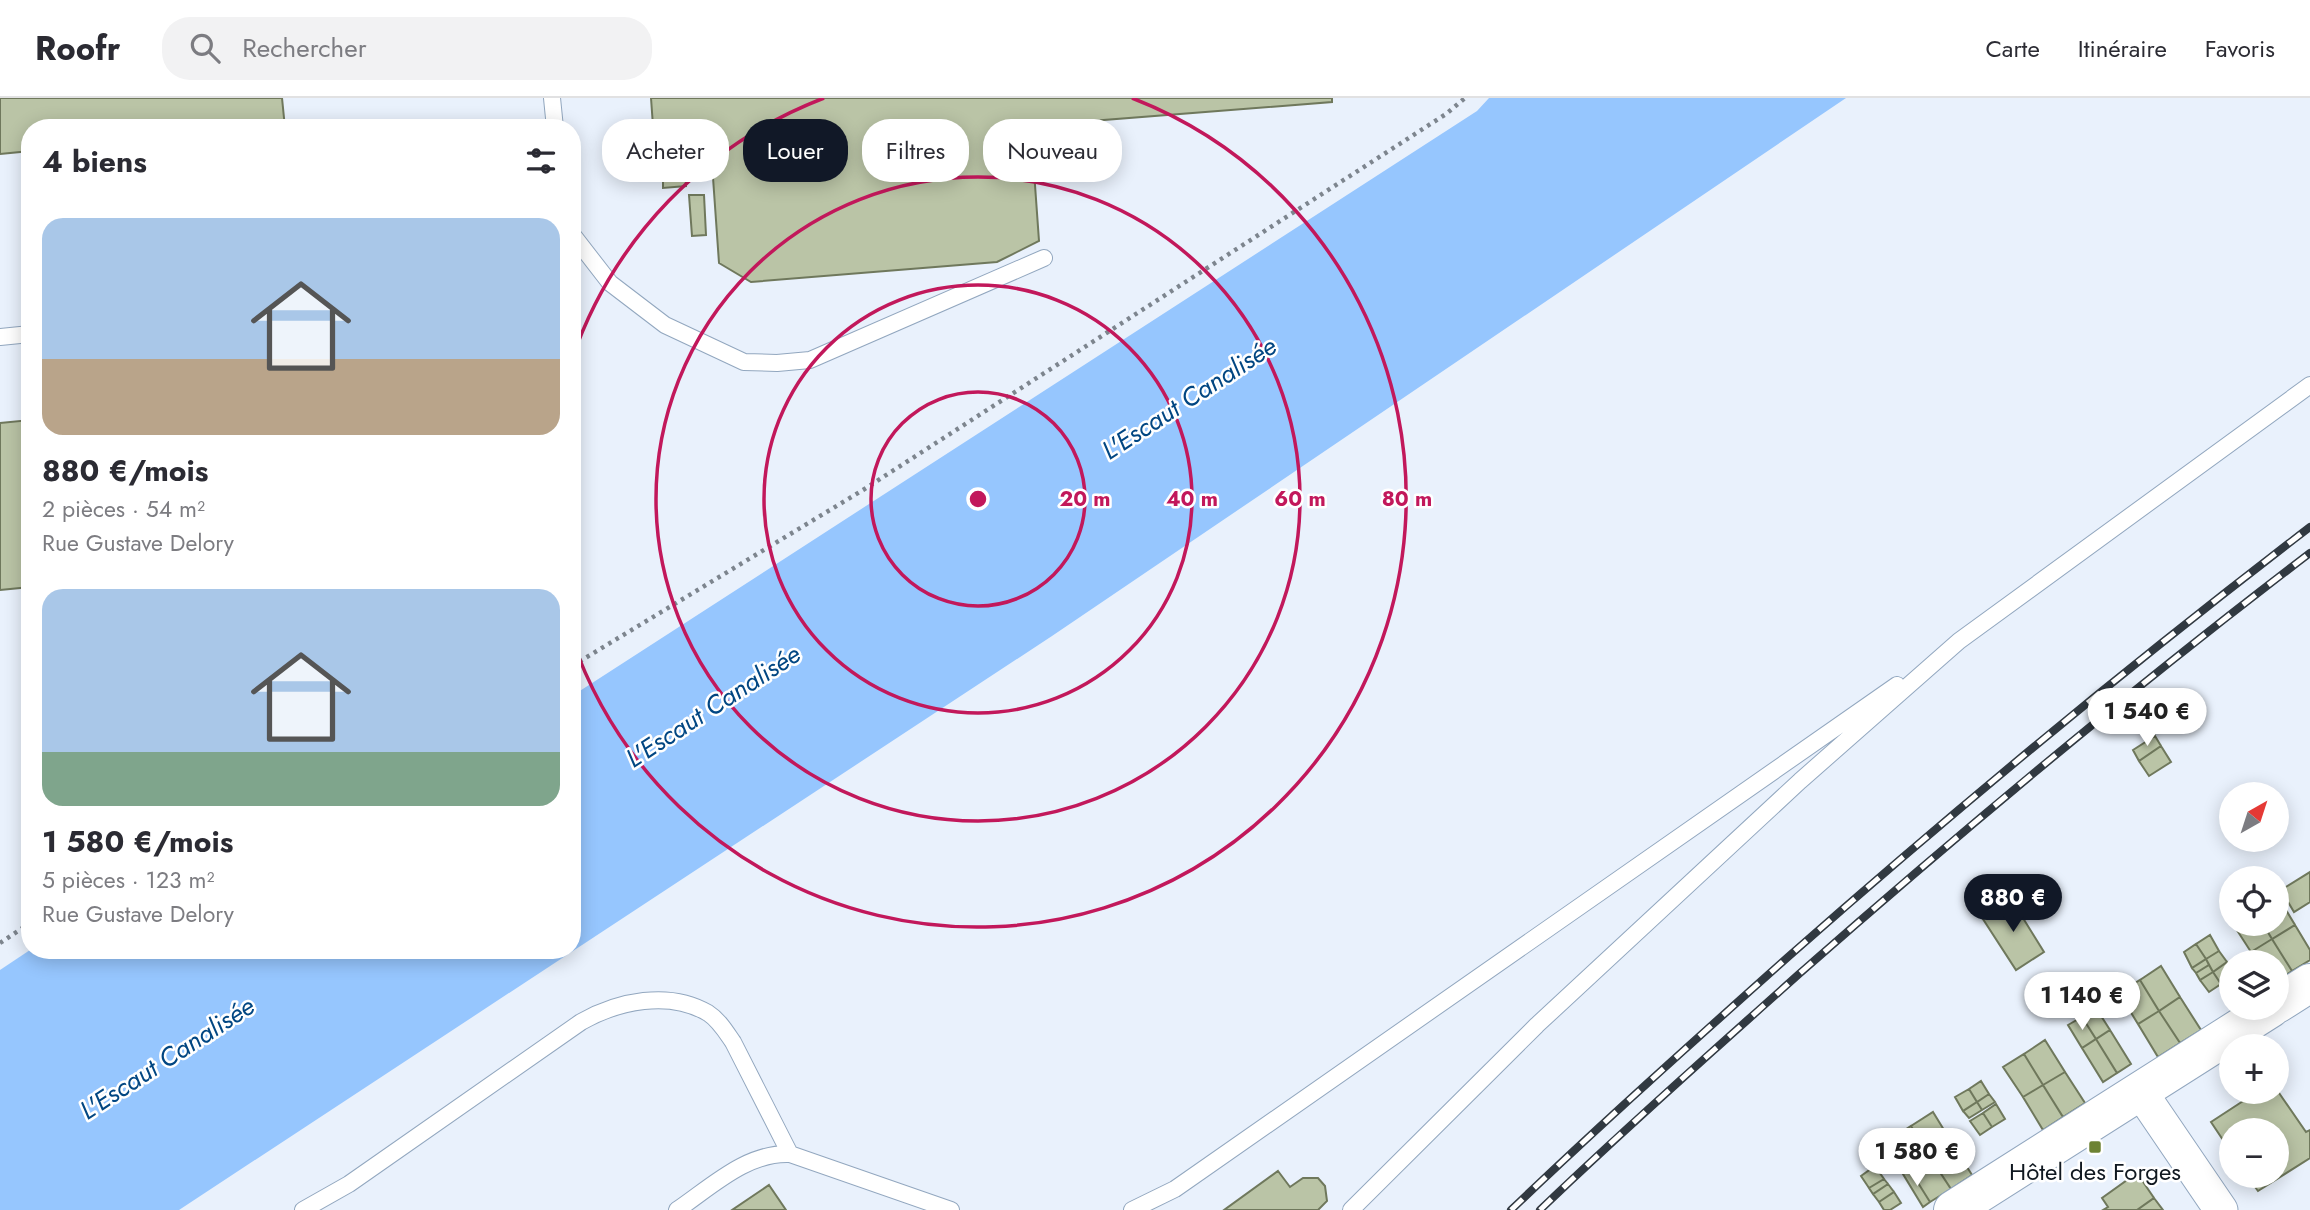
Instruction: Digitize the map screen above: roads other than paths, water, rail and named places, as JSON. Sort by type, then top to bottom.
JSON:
[{"type":"street","points":[[2289,996],[2310,983]]},
{"type":"street","points":[[1953,1210],[2252,1020]]},
{"type":"street","points":[[2140,1091],[2221,1210]]},
{"type":"lane","points":[[552,98],[554,119]]},
{"type":"lane","points":[[581,246],[610,283],[665,325],[744,362],[778,363],[810,360],[1044,258]]},
{"type":"lane","points":[[0,337],[21,335]]},
{"type":"lane","points":[[1132,1210],[1175,1189],[1959,641],[2310,385]]},
{"type":"lane","points":[[1351,1210],[1553,1010],[1800,781],[1959,641]]},
{"type":"lane","points":[[303,1210],[349,1184],[581,1022],[615,1006],[651,1000],[690,1006],[709,1014],[722,1026],[733,1042],[790,1154]]},
{"type":"lane","points":[[677,1210],[754,1159],[766,1155],[790,1154],[951,1210]]},
{"type":"water","name":"L'Escaut Canalisée","points":[[1489,98],[1846,98],[1052,636],[581,946],[581,690],[1477,111]]},
{"type":"water","name":"L'Escaut Canalisée","points":[[21,956],[21,959],[561,959],[179,1210],[0,1210],[0,970]]},
{"type":"railway","points":[[1511,1210],[1683,1051],[1916,846],[2111,684],[2310,527]]},
{"type":"railway","points":[[1540,1210],[1701,1062],[1924,865],[2115,707],[2310,553]]},
{"type":"place","name":"Hôtel des Forges","points":[[2095,1147]]}]
